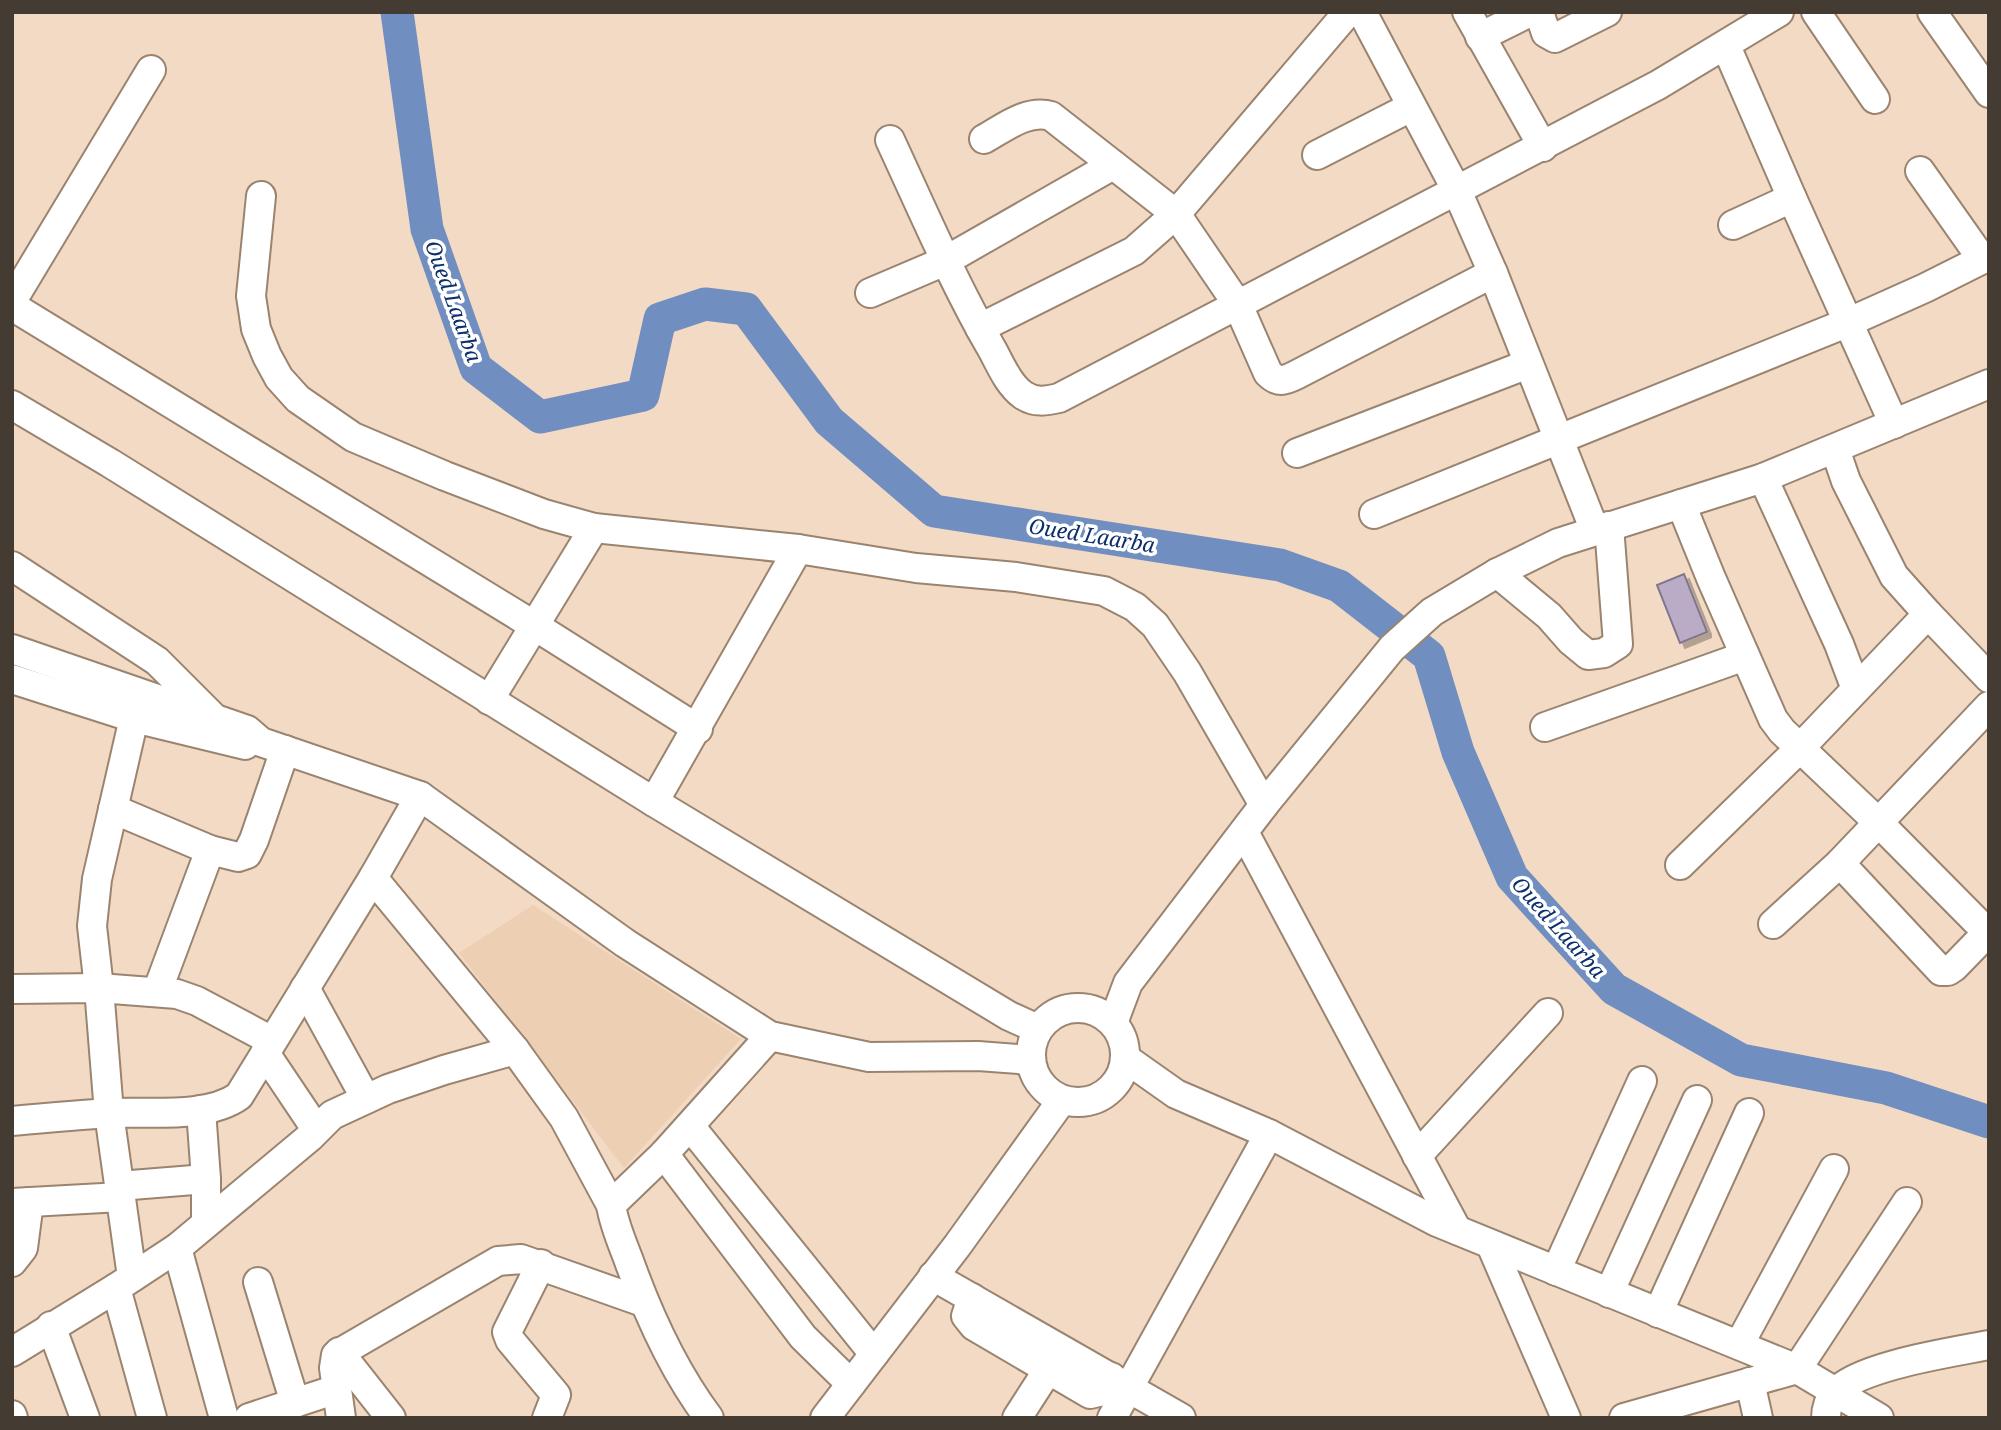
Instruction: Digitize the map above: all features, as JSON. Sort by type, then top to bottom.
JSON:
[{"type":"street","points":[[980,328],[1133,251],[1176,214],[1348,12]]},
{"type":"street","points":[[1362,12],[1457,191],[1493,273],[1559,439],[1602,528],[1618,644],[1604,653],[1588,655],[1571,641],[1549,616],[1497,573]]},
{"type":"street","points":[[1467,12],[1542,147]]},
{"type":"street","points":[[1480,37],[1530,12]]},
{"type":"street","points":[[1539,12],[1546,33],[1555,38],[1607,12]]},
{"type":"street","points":[[890,140],[945,261],[1011,382],[1023,395],[1041,402],[1059,398],[1542,147],[1658,85],[1779,12]]},
{"type":"street","points":[[1815,12],[1875,99]]},
{"type":"street","points":[[1932,12],[1989,93]]},
{"type":"street","points":[[1726,46],[1894,424]]},
{"type":"street","points":[[151,70],[12,304],[698,729]]},
{"type":"street","points":[[1317,155],[1411,107]]},
{"type":"street","points":[[984,139],[1026,116],[1051,116],[1176,214],[1238,305],[1268,373],[1275,380],[1284,381],[1493,273]]},
{"type":"street","points":[[870,293],[945,261],[1113,165]]},
{"type":"street","points":[[1374,514],[1849,322],[1985,258],[1920,171]]},
{"type":"street","points":[[261,196],[251,296],[256,329],[279,378],[298,399],[354,437],[544,514],[594,528],[798,550],[916,568],[1016,577],[1104,591],[1135,607],[1155,625],[1187,672],[1264,805]]},
{"type":"street","points":[[1733,225],[1792,198]]},
{"type":"street","points":[[1297,453],[1528,364]]},
{"type":"street","points":[[1101,1016],[1264,805],[1392,648],[1432,612],[1497,573],[1558,543],[1763,478],[1989,384]]},
{"type":"street","points":[[12,405],[144,484],[654,802],[1009,1016],[1041,1062],[1076,1102],[1090,1101],[1114,1086],[1122,1073],[1125,1058],[1121,1033],[1101,1016],[1074,1007],[1048,1018],[1041,1062],[1028,1145],[825,1418]]},
{"type":"street","points":[[1835,449],[1846,481],[1894,576],[1989,678]]},
{"type":"street","points":[[1763,478],[1839,644],[1856,689]]},
{"type":"street","points":[[1681,505],[1773,719],[1988,934],[1954,967],[1941,971],[1840,863]]},
{"type":"street","points":[[489,700],[594,528]]},
{"type":"street","points":[[654,802],[798,550]]},
{"type":"street","points":[[12,566],[157,661],[216,719]]},
{"type":"street","points":[[1680,866],[1800,748],[1928,614]]},
{"type":"street","points":[[12,649],[247,730],[273,746],[420,796],[625,943],[770,1036],[869,1057],[978,1056],[1041,1062]]},
{"type":"street","points":[[1545,727],[1745,656]]},
{"type":"street","points":[[12,679],[134,718],[242,745],[273,746]]},
{"type":"street","points":[[1773,924],[1840,863],[1989,706]]},
{"type":"street","points":[[134,718],[97,879],[92,926],[100,988],[109,1113],[120,1192],[124,1283],[152,1418]]},
{"type":"street","points":[[114,809],[210,850],[238,858],[247,855],[254,840],[273,746]]},
{"type":"street","points":[[12,1121],[109,1113],[201,1110],[220,1107],[239,1096],[373,878],[420,796]]},
{"type":"street","points":[[1244,832],[1457,1230]]},
{"type":"street","points":[[157,992],[210,850]]},
{"type":"street","points":[[373,878],[515,1050],[564,1118],[611,1205],[614,1223],[643,1301],[678,1369],[709,1418]]},
{"type":"street","points":[[12,989],[100,988],[177,994],[197,1000],[269,1047],[316,1129]]},
{"type":"street","points":[[305,988],[366,1098]]},
{"type":"street","points":[[1417,1156],[1548,1013]]},
{"type":"street","points":[[611,1205],[664,1154],[770,1036]]},
{"type":"street","points":[[12,1352],[177,1248],[310,1137],[332,1115],[366,1098],[444,1070],[515,1050]]},
{"type":"street","points":[[1125,1058],[1176,1094],[1269,1134],[1457,1230],[1797,1369],[1879,1418]]},
{"type":"street","points":[[1556,1271],[1642,1081]]},
{"type":"street","points":[[1114,1086],[1176,1094]]},
{"type":"street","points":[[1609,1293],[1697,1100]]},
{"type":"street","points":[[201,1110],[206,1222]]},
{"type":"street","points":[[1658,1313],[1749,1113]]},
{"type":"street","points":[[690,1126],[874,1354]]},
{"type":"street","points":[[1112,1418],[1120,1383],[1269,1134]]},
{"type":"street","points":[[664,1154],[803,1336],[851,1384]]},
{"type":"street","points":[[1739,1345],[1834,1169]]},
{"type":"street","points":[[12,1262],[23,1248],[21,1202],[120,1192],[206,1179]]},
{"type":"street","points":[[1624,1418],[1688,1409],[1750,1382],[1797,1369],[1907,1202]]},
{"type":"street","points":[[1491,1245],[1566,1418]]},
{"type":"street","points":[[177,1248],[224,1418]]},
{"type":"street","points":[[341,1418],[334,1368],[339,1352],[498,1261],[521,1259],[541,1264],[643,1301]]},
{"type":"street","points":[[541,1264],[507,1332],[510,1340],[556,1395],[547,1418]]},
{"type":"street","points":[[933,1276],[1181,1418]]},
{"type":"street","points":[[258,1282],[295,1402]]},
{"type":"street","points":[[972,1298],[966,1315],[974,1326],[1048,1370],[1094,1395],[1120,1383]]},
{"type":"street","points":[[51,1326],[85,1418]]},
{"type":"street","points":[[1826,1418],[1829,1403],[1836,1391],[1853,1381],[1911,1359],[1989,1345]]},
{"type":"street","points":[[339,1352],[391,1418]]},
{"type":"street","points":[[1017,1418],[1048,1370]]},
{"type":"street","points":[[1750,1382],[1758,1418]]},
{"type":"street","points":[[249,1418],[337,1389]]},
{"type":"shaded area","points":[[533,905],[741,1039],[624,1168],[459,953]]},
{"type":"building","points":[[1684,574],[1707,632],[1680,643],[1657,585]]},
{"type":"waterway","name":"Oued Laarba","points":[[397,12],[427,229],[476,368],[540,417],[643,395],[660,319],[705,304],[746,309],[829,421],[934,511],[1280,565],[1339,586],[1429,656],[1458,752],[1512,877],[1614,989],[1741,1060],[1886,1088],[1989,1122]]}]
